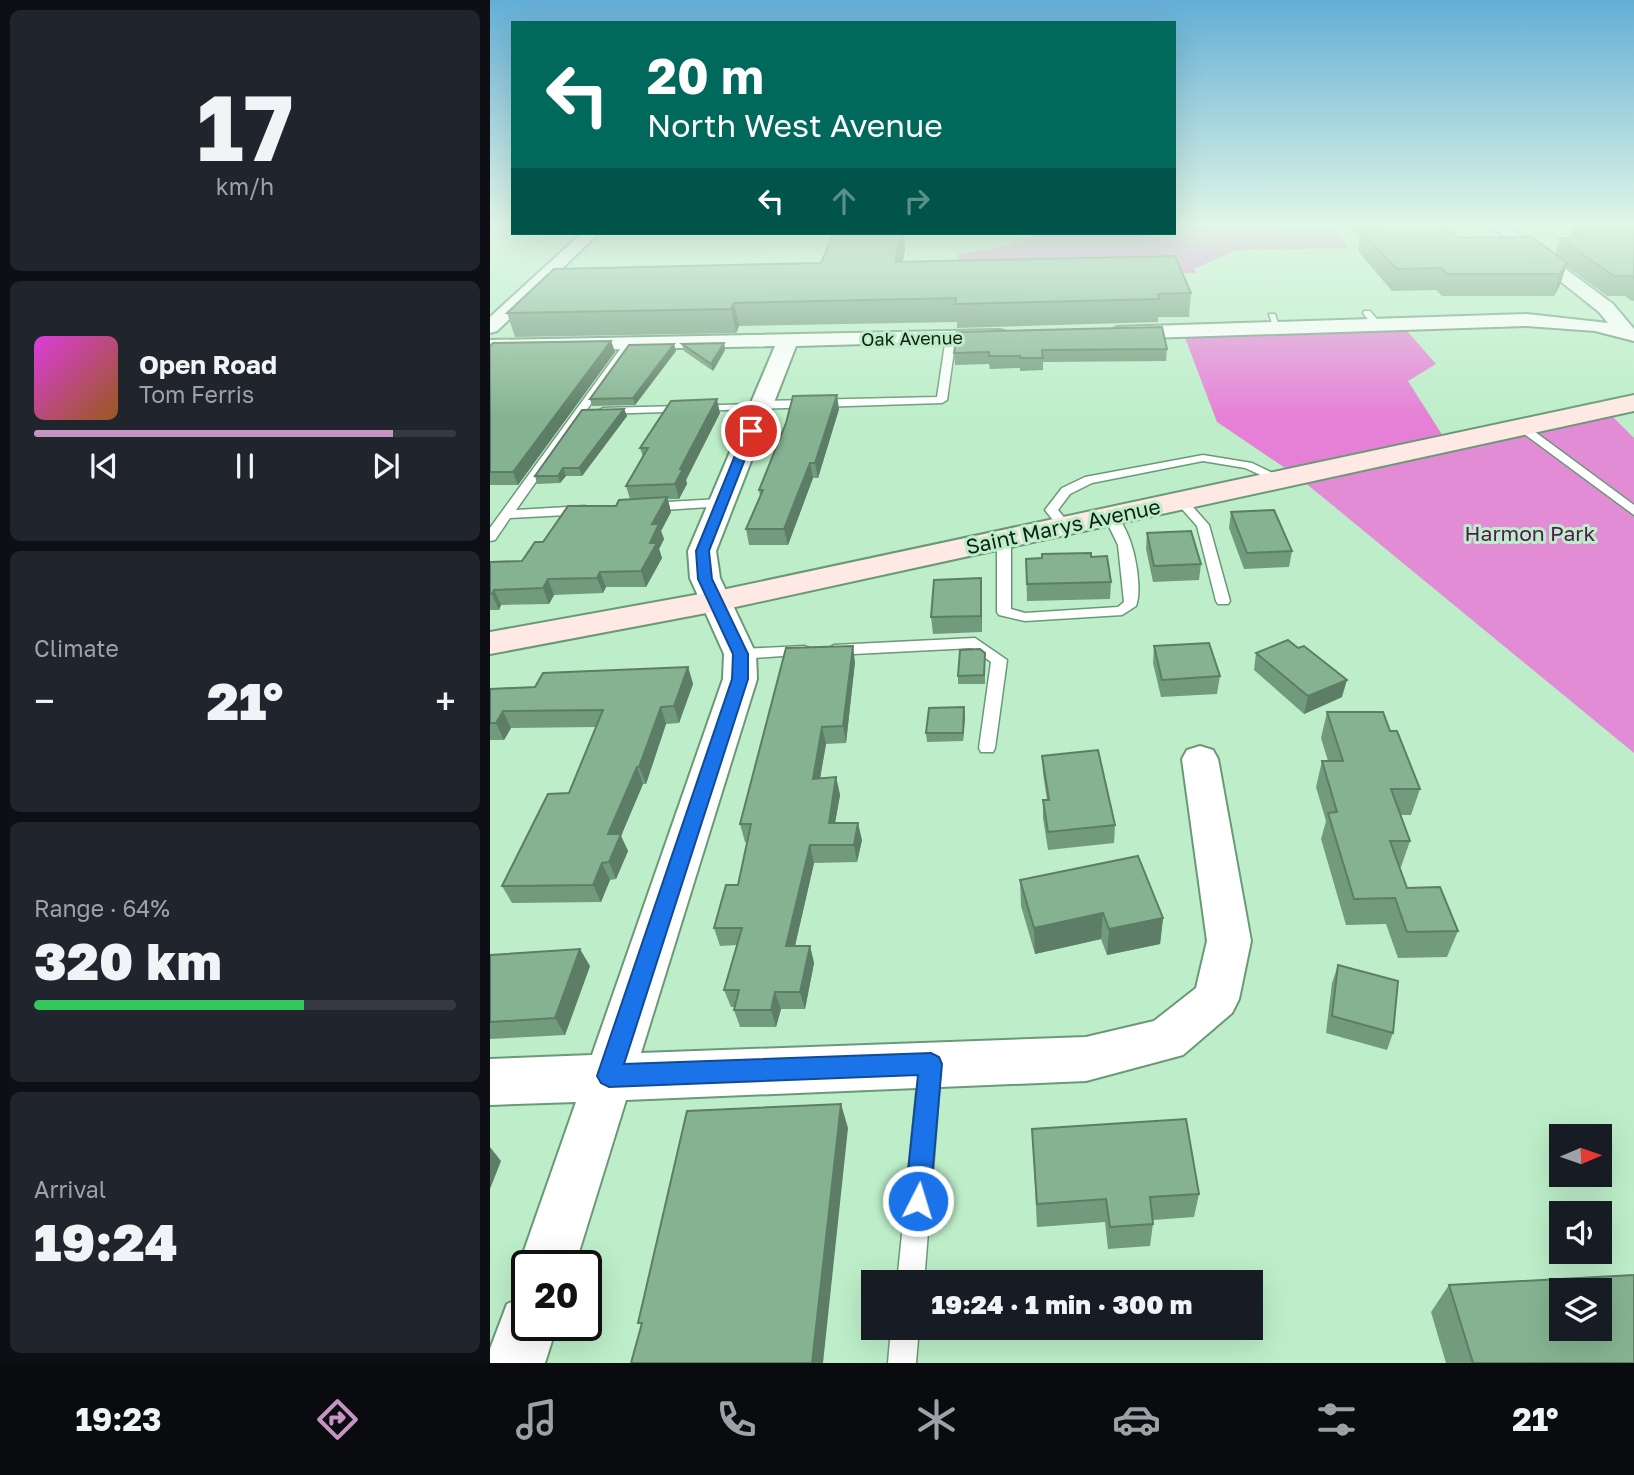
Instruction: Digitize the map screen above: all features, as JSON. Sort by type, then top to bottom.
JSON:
[{"type":"main road","name":"Saint Marys Avenue","points":[[491,644],[717,601],[1634,403]]},
{"type":"street","points":[[490,327],[530,290]]},
{"type":"street","points":[[1582,290],[1606,308],[1630,333]]},
{"type":"street","points":[[1101,333],[1371,319],[1527,320],[1585,324],[1630,333]]},
{"type":"street","name":"Oak Avenue","points":[[490,346],[1019,335]]},
{"type":"street","points":[[552,1250],[740,679],[740,654],[705,579],[702,551],[789,340]]},
{"type":"street","points":[[490,1082],[1086,1059],[1166,1040],[1216,999],[1229,941],[1200,759]]},
{"type":"street","points":[[515,1363],[523,1341]]},
{"type":"lane","points":[[580,412],[942,400],[951,337]]},
{"type":"lane","points":[[490,537],[629,344]]},
{"type":"lane","points":[[1522,428],[1634,510]]},
{"type":"lane","points":[[1065,526],[1051,510],[1066,491],[1089,480],[1203,458],[1248,465],[1279,480]]},
{"type":"lane","points":[[1181,501],[1203,525],[1223,601]]},
{"type":"lane","points":[[640,507],[720,503]]},
{"type":"lane","points":[[507,514],[600,509]]},
{"type":"lane","points":[[1004,539],[1004,612],[1025,617],[1122,611],[1131,603],[1131,581],[1120,527],[1110,516]]},
{"type":"lane","points":[[740,654],[975,643],[999,660],[987,748]]},
{"type":"lane","points":[[911,1270],[931,1064]]},
{"type":"lane","points":[[902,1363],[904,1340]]},
{"type":"green space","name":"Harmon Park","points":[[1605,409],[1634,438],[1634,753],[1297,476]]},
{"type":"shaded area","points":[[1400,323],[1436,364],[1408,381],[1448,444],[1297,476],[1217,422],[1182,330]]},
{"type":"building","points":[[532,290],[1190,290],[1191,293],[1158,294],[1159,299],[955,304],[956,298],[734,303],[731,309],[507,313]]},
{"type":"building","points":[[1162,327],[1167,349],[1042,350],[1043,358],[989,356],[989,352],[954,353],[957,332]]},
{"type":"building","points":[[611,341],[513,472],[490,472],[490,346],[493,343]]},
{"type":"building","points":[[724,343],[711,364],[682,344]]},
{"type":"building","points":[[674,344],[633,398],[590,399],[629,345]]},
{"type":"building","points":[[837,395],[815,463],[810,463],[784,529],[746,529],[763,490],[759,490],[786,423],[793,396]]},
{"type":"building","points":[[717,399],[680,469],[683,469],[675,484],[626,486],[648,448],[640,448],[671,401]]},
{"type":"building","points":[[624,409],[579,468],[563,468],[558,476],[535,476],[582,410]]},
{"type":"building","points":[[667,497],[652,524],[659,524],[650,543],[657,543],[641,571],[600,572],[597,578],[548,579],[543,588],[494,590],[490,594],[490,562],[522,561],[535,542],[543,542],[568,506],[616,506],[619,500]]},
{"type":"building","points":[[1274,510],[1292,551],[1247,553],[1231,512]]},
{"type":"building","points":[[1191,531],[1201,564],[1154,566],[1147,533]]},
{"type":"building","points":[[1091,553],[1091,557],[1107,556],[1111,582],[1027,584],[1026,559],[1042,558],[1042,554]]},
{"type":"building","points":[[981,578],[981,616],[931,617],[934,580]]},
{"type":"building","points":[[1288,640],[1298,648],[1304,646],[1347,680],[1308,696],[1256,653]]},
{"type":"building","points":[[1209,643],[1220,676],[1162,680],[1154,646]]},
{"type":"building","points":[[853,646],[843,726],[822,727],[813,779],[836,777],[829,823],[858,823],[854,845],[810,845],[786,946],[810,946],[800,992],[775,992],[771,1010],[734,1010],[739,990],[724,990],[742,928],[714,928],[726,885],[738,885],[751,824],[740,824],[786,648]]},
{"type":"building","points":[[980,649],[985,653],[984,675],[958,676],[960,650]]},
{"type":"building","points":[[688,667],[674,706],[661,707],[639,767],[608,834],[621,834],[609,862],[602,863],[593,885],[502,886],[548,794],[569,793],[603,710],[503,711],[496,723],[490,723],[490,689],[535,687],[543,673]]},
{"type":"building","points":[[964,707],[963,733],[926,733],[929,708]]},
{"type":"building","points":[[1327,712],[1383,712],[1390,731],[1397,731],[1420,789],[1391,789],[1410,841],[1390,841],[1407,888],[1440,887],[1458,931],[1407,932],[1395,898],[1354,899],[1328,813],[1337,812],[1322,761],[1343,761]]},
{"type":"building","points":[[1098,750],[1115,825],[1048,832],[1043,800],[1049,800],[1042,756]]},
{"type":"building","points":[[1138,856],[1163,918],[1109,929],[1103,913],[1034,928],[1020,880]]},
{"type":"building","points":[[580,949],[555,1018],[490,1022],[490,955]]},
{"type":"building","points":[[1338,965],[1398,981],[1393,1033],[1332,1016]]},
{"type":"building","points":[[841,1104],[812,1363],[631,1363],[687,1111]]},
{"type":"building","points":[[1186,1119],[1199,1194],[1150,1197],[1153,1224],[1110,1227],[1106,1199],[1037,1204],[1032,1129]]},
{"type":"building","points":[[1634,1275],[1634,1363],[1473,1363],[1449,1285],[1549,1280],[1549,1341],[1612,1341],[1612,1278],[1578,1278]]},
{"type":"route","points":[[751,431],[702,551],[705,579],[740,654],[740,679],[609,1076],[931,1064],[918,1201]]}]
